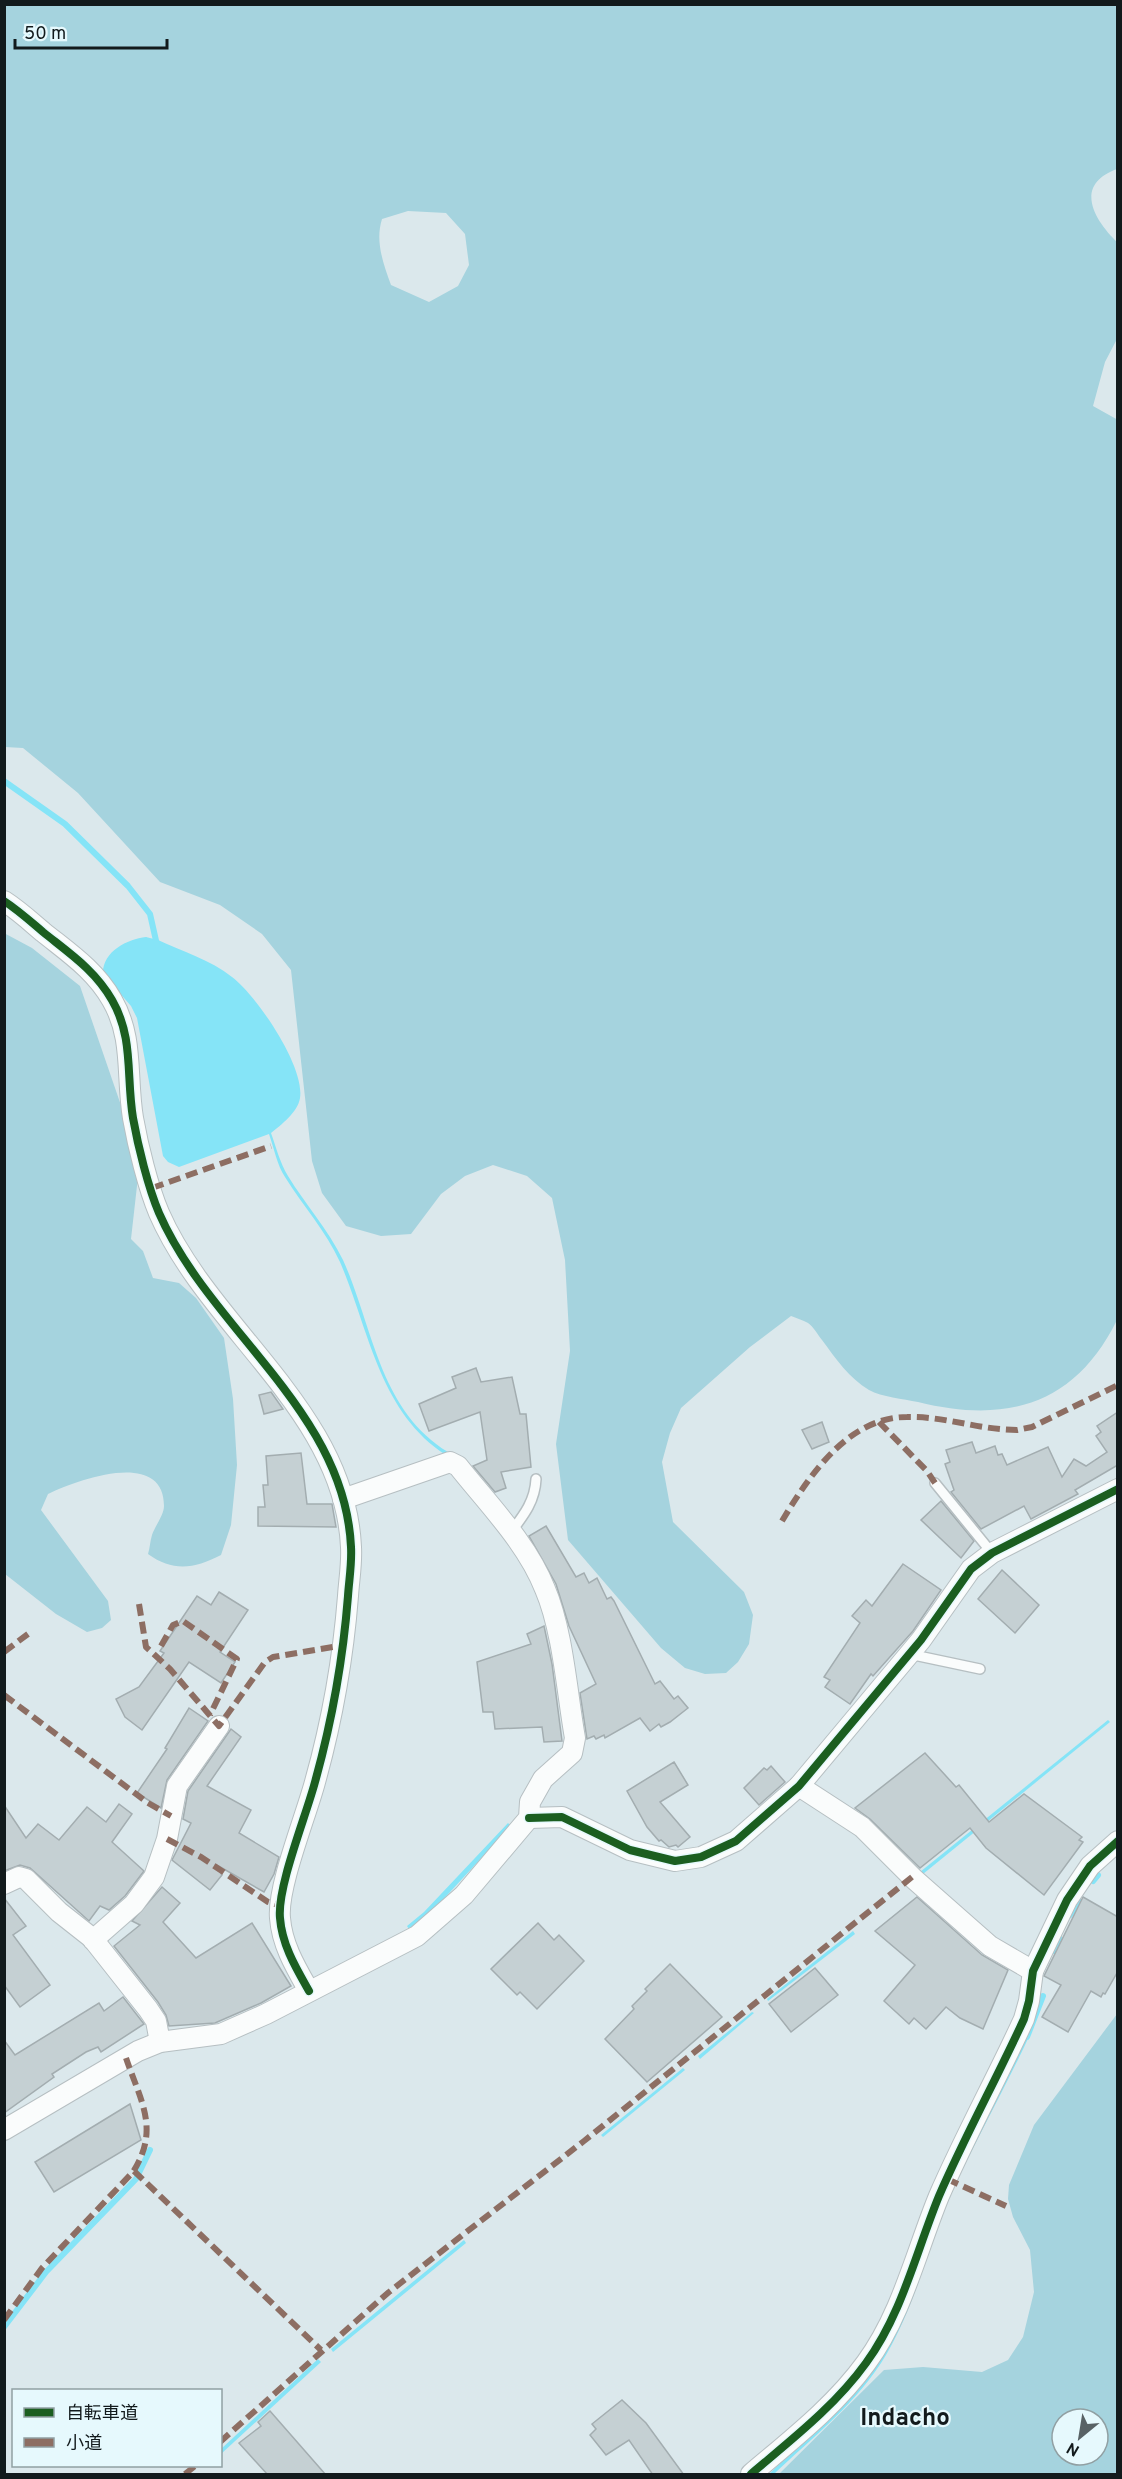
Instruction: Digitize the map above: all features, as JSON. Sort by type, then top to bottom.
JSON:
[{"type":"street","points":[[4,901],[85,965],[112,1000],[123,1022],[129,1045],[133,1118],[159,1212],[196,1277],[308,1421],[344,1499],[351,1551],[339,1684],[315,1782],[283,1890],[279,1915],[293,1963],[309,1991]]},
{"type":"street","points":[[4,2130],[126,2058],[160,2042],[221,2034],[266,2014],[398,1947],[431,1925],[464,1895],[529,1818],[531,1802],[543,1779],[572,1753],[574,1738],[550,1604],[545,1588],[511,1533],[453,1462],[344,1499]]},
{"type":"street","points":[[529,1818],[562,1817],[646,1855],[675,1861],[690,1860],[736,1841],[799,1786],[909,1654],[971,1569],[992,1552],[1118,1489]]},
{"type":"street","points":[[93,1940],[134,1904],[154,1877],[167,1839],[177,1786],[219,1726]]},
{"type":"street","points":[[799,1786],[862,1827],[912,1877],[990,1946],[1033,1971]]},
{"type":"street","points":[[751,2475],[828,2405],[866,2364],[883,2337],[900,2301],[946,2179],[1024,2019],[1033,1971],[1079,1880],[1104,1851],[1118,1841]]},
{"type":"street","points":[[4,1884],[19,1877],[26,1879],[93,1940],[156,2021],[160,2042]]},
{"type":"lane","points":[[511,1533],[528,1510],[535,1494],[536,1479]]},
{"type":"lane","points":[[934,1483],[992,1552]]},
{"type":"lane","points":[[909,1654],[980,1668]]},
{"type":"shaded area","points":[[5,4],[1117,5],[1117,169],[1103,176],[1095,184],[1092,203],[1102,224],[1118,243],[1117,339],[1105,362],[1093,406],[1118,420],[1117,1320],[1100,1349],[1081,1372],[1059,1389],[1035,1401],[1009,1408],[981,1410],[950,1408],[886,1396],[869,1390],[843,1368],[810,1324],[791,1316],[750,1347],[681,1408],[670,1433],[662,1462],[673,1522],[744,1592],[753,1615],[749,1644],[738,1662],[726,1673],[705,1674],[685,1668],[661,1648],[568,1540],[556,1444],[570,1351],[565,1260],[552,1198],[527,1176],[493,1165],[465,1176],[441,1194],[411,1234],[381,1236],[346,1226],[322,1193],[312,1161],[291,970],[262,934],[220,905],[160,882],[78,793],[23,748],[5,747]],"holes":[[[408,211],[446,213],[465,234],[469,265],[458,286],[429,302],[391,285],[381,252],[380,227],[382,219]]]},
{"type":"shaded area","points":[[4,933],[32,948],[80,986],[126,1120],[139,1168],[131,1239],[143,1251],[153,1278],[179,1283],[196,1298],[224,1338],[233,1399],[237,1465],[231,1525],[221,1555],[193,1566],[184,1567],[166,1564],[148,1554],[152,1535],[164,1506],[160,1488],[150,1478],[135,1473],[97,1476],[48,1494],[41,1510],[108,1601],[111,1620],[102,1628],[87,1632],[56,1614],[5,1574]]},
{"type":"shaded area","points":[[1117,2014],[1117,2474],[779,2474],[884,2370],[923,2367],[982,2372],[1008,2360],[1023,2337],[1034,2292],[1030,2250],[1013,2217],[1008,2199],[1009,2185],[1034,2125]]},
{"type":"water","points":[[146,937],[196,956],[224,971],[242,986],[277,1032],[295,1068],[300,1098],[293,1113],[271,1133],[280,1160],[343,1260],[392,1390],[407,1414],[425,1434],[448,1452],[446,1455],[423,1437],[405,1416],[391,1393],[379,1368],[340,1262],[328,1240],[282,1172],[269,1134],[179,1167],[168,1162],[163,1156],[137,1018],[131,1006],[103,974],[104,966],[111,953],[124,944]]},
{"type":"water","points":[[1108,1720],[1110,1722],[923,1874],[920,1872]]},
{"type":"water","points":[[508,1823],[511,1826],[427,1917],[409,1929],[407,1926],[424,1912]]},
{"type":"water","points":[[853,1931],[855,1934],[768,2001],[767,1999]]},
{"type":"water","points":[[752,2012],[754,2013],[700,2059],[698,2056]]},
{"type":"water","points":[[1029,2029],[1032,2030],[949,2198],[905,2317],[886,2355],[849,2403],[774,2474],[769,2474],[843,2403]]},
{"type":"water","points":[[683,2068],[685,2070],[603,2137],[601,2135]]},
{"type":"water","points":[[464,2240],[466,2243],[333,2352],[331,2349]]},
{"type":"water","points":[[318,2359],[321,2362],[222,2453],[222,2448]]},
{"type":"building","points":[[476,1368],[481,1382],[512,1377],[520,1414],[526,1414],[531,1467],[501,1472],[506,1488],[495,1492],[473,1466],[487,1460],[480,1412],[429,1431],[419,1404],[456,1388],[452,1377]]},
{"type":"building","points":[[271,1392],[283,1409],[264,1414],[259,1395]]},
{"type":"building","points":[[1118,1412],[1118,1468],[1116,1466],[1075,1490],[1078,1494],[1031,1519],[1024,1506],[981,1529],[951,1492],[954,1490],[945,1464],[950,1462],[946,1450],[972,1442],[976,1453],[995,1446],[998,1455],[1002,1454],[1007,1465],[1048,1447],[1062,1477],[1074,1459],[1086,1466],[1107,1452],[1096,1436],[1101,1432],[1097,1426]]},
{"type":"building","points":[[822,1422],[829,1442],[812,1449],[802,1430]]},
{"type":"building","points":[[301,1453],[307,1504],[332,1504],[336,1527],[258,1526],[258,1507],[265,1507],[263,1485],[268,1485],[266,1456]]},
{"type":"building","points":[[941,1501],[974,1541],[961,1558],[921,1520]]},
{"type":"building","points":[[546,1526],[576,1577],[584,1573],[589,1583],[597,1578],[607,1599],[611,1597],[614,1601],[655,1684],[660,1681],[674,1699],[678,1696],[688,1708],[670,1722],[661,1727],[659,1724],[650,1731],[640,1718],[605,1738],[604,1735],[596,1739],[594,1736],[587,1739],[580,1693],[596,1684],[569,1626],[556,1584],[529,1536]]},
{"type":"building","points":[[903,1564],[941,1590],[913,1631],[873,1676],[871,1674],[850,1704],[825,1687],[830,1680],[824,1677],[860,1623],[852,1616],[866,1600],[872,1606]]},
{"type":"building","points":[[1002,1570],[1039,1605],[1015,1633],[978,1599]]},
{"type":"building","points":[[219,1592],[248,1610],[220,1652],[235,1662],[221,1683],[189,1662],[142,1730],[125,1717],[116,1699],[139,1687],[164,1653],[160,1651],[197,1596],[211,1605]]},
{"type":"building","points":[[544,1626],[552,1664],[562,1741],[544,1742],[542,1727],[495,1729],[493,1712],[483,1712],[477,1662],[531,1644],[527,1634]]},
{"type":"building","points":[[189,1708],[208,1721],[167,1780],[161,1808],[137,1793],[167,1749],[165,1748]]},
{"type":"building","points":[[231,1729],[241,1737],[207,1786],[251,1810],[239,1833],[279,1857],[274,1874],[264,1892],[215,1864],[222,1875],[210,1890],[172,1860],[191,1823],[183,1819],[188,1791]]},
{"type":"building","points":[[925,1753],[956,1787],[959,1785],[989,1822],[1024,1794],[1082,1837],[1079,1840],[1083,1842],[1044,1895],[986,1848],[970,1828],[920,1868],[870,1819],[855,1808]]},
{"type":"building","points":[[674,1762],[688,1785],[660,1802],[690,1837],[678,1847],[676,1845],[669,1847],[661,1840],[659,1841],[647,1827],[627,1791]]},
{"type":"building","points":[[771,1766],[785,1782],[759,1805],[744,1788],[764,1768],[767,1770]]},
{"type":"building","points":[[119,1804],[132,1814],[112,1842],[144,1871],[125,1896],[109,1910],[100,1906],[89,1921],[30,1868],[20,1865],[4,1871],[4,1805],[26,1838],[38,1824],[59,1840],[87,1807],[106,1822]]},
{"type":"building","points":[[162,1887],[180,1903],[163,1922],[196,1958],[252,1923],[291,1986],[261,2003],[215,2023],[169,2026],[166,2015],[158,2002],[114,1946],[140,1925],[132,1921]]},
{"type":"building","points":[[917,1897],[982,1955],[1008,1970],[983,2029],[960,2018],[946,2007],[926,2029],[914,2018],[909,2024],[884,2001],[915,1965],[875,1931]]},
{"type":"building","points":[[1083,1897],[1118,1917],[1118,1971],[1101,1997],[1091,1991],[1068,2032],[1042,2017],[1061,1985],[1044,1976]]},
{"type":"building","points":[[4,1898],[26,1926],[13,1935],[50,1985],[20,2007],[4,1985]]},
{"type":"building","points":[[538,1923],[554,1940],[559,1935],[584,1961],[537,2009],[520,1992],[517,1995],[491,1969]]},
{"type":"building","points":[[670,1964],[722,2017],[647,2082],[605,2039],[634,2009],[632,2006],[647,1991],[645,1989]]},
{"type":"building","points":[[815,1968],[838,1995],[791,2032],[769,2004]]},
{"type":"building","points":[[123,1997],[144,2024],[101,2052],[98,2047],[86,2052],[52,2074],[54,2077],[4,2113],[4,2040],[15,2055],[99,2003],[104,2011]]},
{"type":"building","points":[[130,2104],[141,2140],[54,2192],[35,2162]]},
{"type":"building","points":[[622,2400],[646,2423],[684,2475],[653,2475],[629,2440],[606,2455],[590,2435],[596,2429],[592,2424]]},
{"type":"building","points":[[270,2411],[326,2475],[268,2475],[239,2443],[261,2426],[258,2422]]},
{"type":"waterway","points":[[4,781],[65,824],[128,886],[150,914],[157,945]]},
{"type":"waterway","points":[[1093,1881],[1098,1875]]},
{"type":"waterway","points":[[1070,1915],[1079,1901]]},
{"type":"waterway","points":[[1054,1951],[1059,1938]]},
{"type":"waterway","points":[[1027,2037],[1043,1996]]},
{"type":"waterway","points":[[4,2327],[46,2272],[136,2179],[150,2150]]},
{"type":"marked path","points":[[152,1188],[271,1146]]},
{"type":"marked path","points":[[782,1521],[818,1468],[832,1452],[866,1427],[886,1420],[921,1417],[1017,1430],[1032,1427],[1118,1385]]},
{"type":"marked path","points":[[879,1422],[927,1471],[935,1483]]},
{"type":"marked path","points":[[139,1604],[146,1647],[170,1669],[219,1726],[265,1662],[273,1657],[344,1645]]},
{"type":"marked path","points":[[161,1646],[173,1625],[183,1621],[237,1659],[210,1715]]},
{"type":"marked path","points":[[4,1652],[32,1631]]},
{"type":"marked path","points":[[4,1695],[148,1803],[171,1816]]},
{"type":"marked path","points":[[167,1839],[201,1857],[268,1902],[281,1906]]},
{"type":"marked path","points":[[222,2440],[389,2292],[584,2141],[912,1877]]},
{"type":"marked path","points":[[4,2320],[42,2268],[133,2172],[141,2157],[147,2129],[145,2115],[126,2058]]},
{"type":"marked path","points":[[134,2171],[321,2350]]},
{"type":"marked path","points":[[947,2179],[1006,2206]]},
{"type":"marked path","points":[[185,2474],[194,2467]]},
{"type":"cycle path","points":[[4,901],[81,963],[98,980],[112,1000],[124,1029],[133,1118],[147,1179],[159,1213],[182,1255],[210,1295],[301,1412],[326,1454],[343,1498],[351,1560],[340,1667],[321,1759],[287,1870],[280,1905],[281,1928],[287,1947],[309,1991]]},
{"type":"cycle path","points":[[529,1818],[562,1817],[630,1850],[675,1861],[701,1857],[736,1841],[799,1786],[921,1640],[971,1569],[992,1553],[1118,1489]]},
{"type":"cycle path","points":[[751,2474],[841,2394],[879,2344],[899,2303],[939,2196],[1024,2019],[1033,1971],[1067,1900],[1090,1866],[1118,1841]]},
{"type":"district","name":"Indacho","points":[[905,2419]]}]
